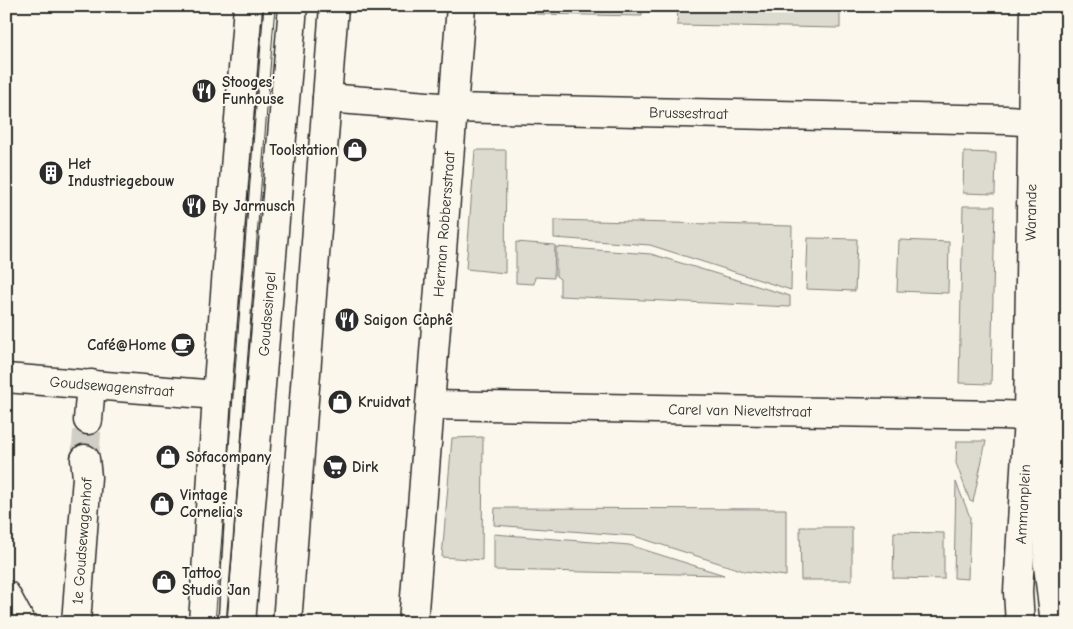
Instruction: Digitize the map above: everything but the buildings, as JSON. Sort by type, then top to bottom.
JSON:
[{"type":"street","points":[[202,623],[217,395],[248,6]]},
{"type":"street","name":"Goudsesingel","points":[[241,623],[292,6]]},
{"type":"street","points":[[287,623],[334,6]]},
{"type":"street","name":"Herman Robbersstraat","points":[[413,623],[461,6]]},
{"type":"street","name":"Warande","points":[[1034,6],[1042,122],[1039,417]]},
{"type":"street","name":"Warande","points":[[1042,122],[1055,6]]},
{"type":"street","name":"Brussestraat","points":[[327,98],[452,108],[1042,122]]},
{"type":"street","name":"Goudsewagenstraat","points":[[6,378],[217,395]]},
{"type":"street","points":[[88,420],[91,384]]},
{"type":"street","name":"Carel van Nieveltstraat","points":[[430,405],[1039,417]]},
{"type":"street","name":"Ammanplein","points":[[1020,623],[1018,592],[1039,417]]},
{"type":"street","name":"Ammanplein","points":[[1039,417],[1048,565],[1056,623]]},
{"type":"street","name":"1e Goudsewagenhof","points":[[76,623],[87,477],[85,459]]},
{"type":"street","name":"Ammanplein","points":[[1000,623],[1018,592]]},
{"type":"street","points":[[6,595],[22,623]]},
{"type":"shaded area","points":[[536,6],[642,6],[642,16],[536,14]]},
{"type":"shaded area","points":[[678,7],[840,10],[840,28],[677,25]]},
{"type":"shaded area","points":[[475,150],[506,150],[505,273],[466,269]]},
{"type":"shaded area","points":[[964,152],[996,153],[995,194],[963,193]]},
{"type":"shaded area","points":[[963,206],[995,206],[991,384],[959,383]]},
{"type":"shaded area","points":[[554,220],[792,226],[791,290],[650,245],[554,238]]},
{"type":"shaded area","points":[[808,238],[857,239],[855,291],[806,289]]},
{"type":"shaded area","points":[[899,240],[949,242],[948,293],[897,291]]},
{"type":"shaded area","points":[[516,242],[555,245],[554,278],[535,277],[534,284],[516,283]]},
{"type":"shaded area","points":[[556,247],[651,254],[790,296],[790,307],[560,296],[560,279],[556,276]]},
{"type":"shaded area","points":[[483,437],[482,560],[442,557],[452,438]]},
{"type":"shaded area","points":[[957,441],[986,441],[973,502],[970,501],[956,463]]},
{"type":"shaded area","points":[[956,482],[970,517],[968,579],[954,578]]},
{"type":"shaded area","points":[[495,508],[786,509],[786,576],[744,571],[634,536],[494,525]]},
{"type":"shaded area","points":[[800,527],[852,527],[852,580],[801,580]]},
{"type":"shaded area","points":[[894,532],[944,533],[944,579],[893,578]]},
{"type":"shaded area","points":[[494,534],[629,545],[724,575],[494,570]]},
{"type":"tunnel","points":[[85,459],[88,420]]},
{"type":"tram line","points":[[215,623],[264,6]]},
{"type":"tram line","points":[[227,623],[275,6]]},
{"type":"place","name":"Stooges’ Funhouse","points":[[204,91]]},
{"type":"place","name":"Toolstation","points":[[355,150]]},
{"type":"place","name":"Het Industriegebouw","points":[[51,173]]},
{"type":"place","name":"By Jarmusch","points":[[194,206]]},
{"type":"place","name":"Saigon Càphê","points":[[347,320]]},
{"type":"place","name":"Café@Home","points":[[183,345]]},
{"type":"place","name":"Kruidvat","points":[[340,402]]},
{"type":"place","name":"Sofacompany","points":[[168,457]]},
{"type":"place","name":"Dirk","points":[[335,467]]},
{"type":"place","name":"Vintage Cornelia's","points":[[162,504]]},
{"type":"place","name":"Tattoo Studio Jan","points":[[164,582]]}]
